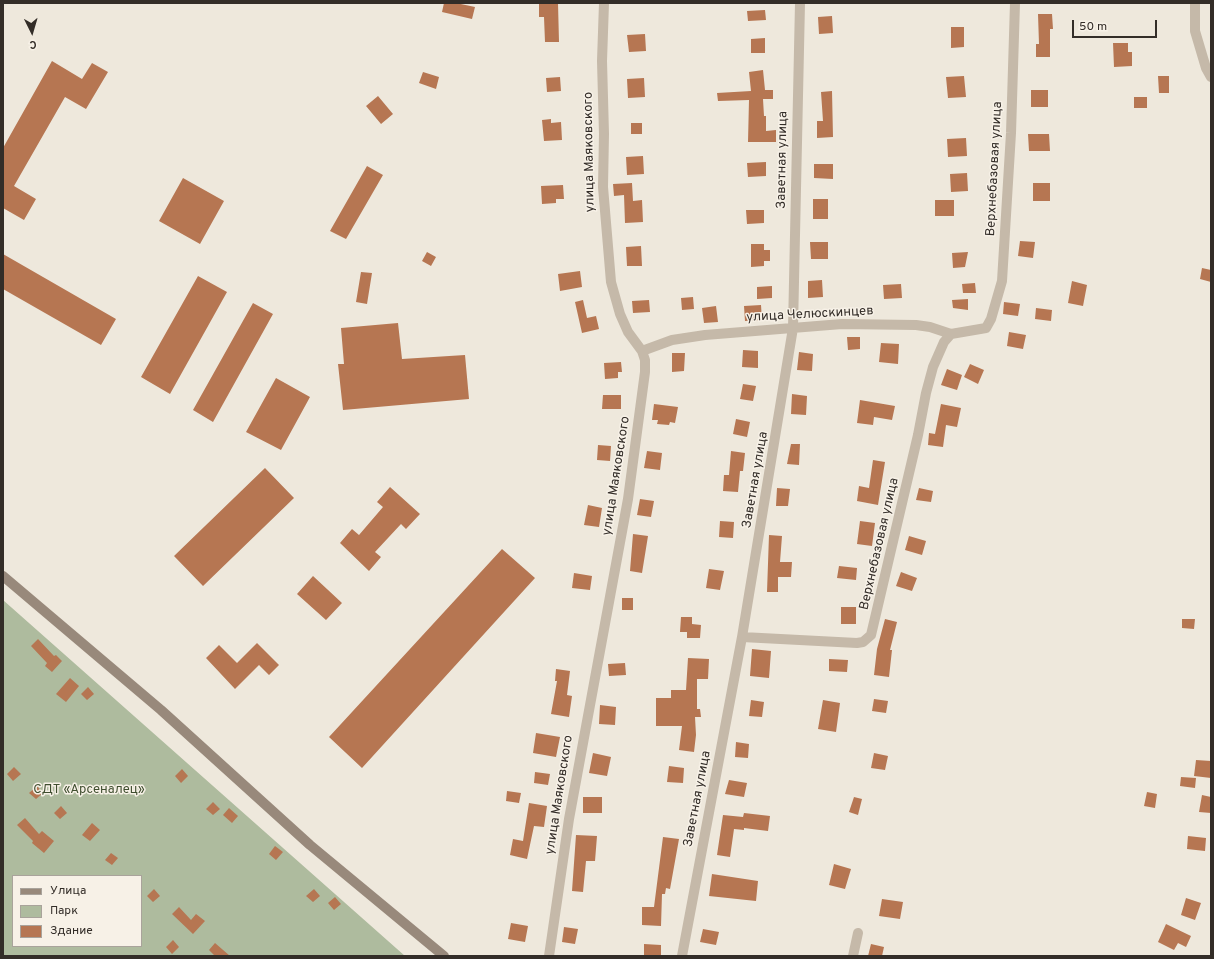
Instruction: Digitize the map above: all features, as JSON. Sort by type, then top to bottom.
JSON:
[{"type":"street","name":"улица Маяковского","points":[[549,956],[570,812],[628,499],[645,372],[645,360],[642,351],[628,332],[620,314],[611,282],[606,245],[602,187],[604,134],[602,61],[604,3]]},
{"type":"street","name":"Заветная улица","points":[[682,956],[742,637],[793,328],[800,3]]},
{"type":"street","name":"Верхнебазовая улица","points":[[980,330],[986,328],[991,320],[1002,281],[1010,146],[1015,3]]},
{"type":"street","points":[[1196,3],[1195,31],[1204,63],[1211,78]]},
{"type":"street","name":"улица Челюскинцев","points":[[642,351],[672,340],[705,335],[842,324],[916,325],[930,327],[952,334],[980,330]]},
{"type":"street","name":"Верхнебазовая улица","points":[[742,637],[857,643],[863,642],[871,635],[917,443],[926,393],[933,367],[944,342],[952,334]]},
{"type":"street","points":[[3,576],[161,710],[310,845],[444,956]]},
{"type":"street","points":[[853,956],[858,933]]},
{"type":"green space","name":"СДТ «Арсеналец»","points":[[3,600],[405,956],[3,956]]},
{"type":"building","points":[[444,3],[456,3],[475,7],[472,19],[442,12]]},
{"type":"building","points":[[539,3],[558,3],[559,42],[545,42],[544,17],[539,17]]},
{"type":"building","points":[[765,10],[766,20],[748,21],[747,11]]},
{"type":"building","points":[[1038,14],[1052,14],[1053,29],[1050,29],[1050,57],[1036,57],[1036,44],[1039,44]]},
{"type":"building","points":[[832,16],[833,33],[819,34],[818,17]]},
{"type":"building","points":[[951,27],[964,27],[964,47],[951,48]]},
{"type":"building","points":[[645,34],[646,51],[629,52],[627,35]]},
{"type":"building","points":[[765,38],[765,53],[751,53],[751,39]]},
{"type":"building","points":[[1113,43],[1128,43],[1128,52],[1132,52],[1132,66],[1114,67]]},
{"type":"building","points":[[52,61],[82,79],[92,63],[108,72],[86,109],[65,97],[14,186],[36,199],[24,220],[3,208],[3,148]]},
{"type":"building","points":[[763,70],[765,90],[773,90],[773,99],[763,99],[764,116],[766,116],[766,131],[776,130],[776,142],[748,142],[749,100],[718,101],[717,93],[751,91],[749,72]]},
{"type":"building","points":[[423,72],[439,77],[436,89],[419,83]]},
{"type":"building","points":[[964,76],[966,97],[948,98],[946,77]]},
{"type":"building","points":[[1158,76],[1169,76],[1169,93],[1159,93]]},
{"type":"building","points":[[560,77],[561,91],[547,92],[546,78]]},
{"type":"building","points":[[644,78],[645,97],[628,98],[627,79]]},
{"type":"building","points":[[1031,90],[1048,90],[1048,107],[1031,107]]},
{"type":"building","points":[[832,91],[833,137],[817,138],[817,121],[823,121],[821,92]]},
{"type":"building","points":[[378,96],[393,114],[381,124],[366,106]]},
{"type":"building","points":[[1134,97],[1147,97],[1147,108],[1134,108]]},
{"type":"building","points":[[551,119],[551,123],[561,122],[562,140],[544,141],[542,120]]},
{"type":"building","points":[[631,123],[642,123],[642,134],[631,134]]},
{"type":"building","points":[[1028,134],[1049,134],[1050,151],[1029,151]]},
{"type":"building","points":[[966,138],[967,156],[948,157],[947,139]]},
{"type":"building","points":[[643,156],[644,174],[627,175],[626,157]]},
{"type":"building","points":[[766,162],[766,176],[748,177],[747,163]]},
{"type":"building","points":[[814,164],[833,164],[833,179],[814,178]]},
{"type":"building","points":[[367,166],[383,175],[346,239],[330,231]]},
{"type":"building","points":[[967,173],[968,191],[951,192],[950,174]]},
{"type":"building","points":[[183,178],[224,201],[200,244],[159,221]]},
{"type":"building","points":[[632,183],[633,201],[642,200],[643,222],[625,223],[624,195],[614,196],[613,184]]},
{"type":"building","points":[[1033,183],[1050,183],[1050,201],[1033,201]]},
{"type":"building","points":[[563,185],[564,199],[556,199],[556,203],[542,204],[541,186]]},
{"type":"building","points":[[813,199],[828,199],[828,219],[813,219]]},
{"type":"building","points":[[935,200],[954,200],[954,216],[935,216]]},
{"type":"building","points":[[746,210],[764,210],[764,223],[747,224]]},
{"type":"building","points":[[1020,241],[1035,242],[1033,258],[1018,256]]},
{"type":"building","points":[[810,242],[828,242],[828,259],[811,259]]},
{"type":"building","points":[[751,244],[764,244],[764,250],[770,250],[770,261],[764,261],[764,266],[751,267]]},
{"type":"building","points":[[641,246],[642,266],[627,266],[626,247]]},
{"type":"building","points":[[427,252],[436,257],[431,266],[422,261]]},
{"type":"building","points":[[968,252],[965,267],[953,268],[952,253]]},
{"type":"building","points":[[3,254],[116,319],[101,345],[3,289]]},
{"type":"building","points":[[1202,268],[1211,270],[1211,282],[1200,279]]},
{"type":"building","points":[[580,271],[582,287],[560,291],[558,274]]},
{"type":"building","points":[[361,272],[372,273],[367,304],[356,302]]},
{"type":"building","points":[[198,276],[227,292],[170,394],[141,377]]},
{"type":"building","points":[[822,280],[823,297],[808,298],[808,281]]},
{"type":"building","points":[[1072,281],[1087,285],[1083,306],[1068,303]]},
{"type":"building","points":[[975,283],[976,293],[963,293],[962,284]]},
{"type":"building","points":[[901,284],[902,298],[884,299],[883,285]]},
{"type":"building","points":[[772,286],[772,298],[757,299],[757,287]]},
{"type":"building","points":[[693,297],[694,309],[682,310],[681,298]]},
{"type":"building","points":[[968,299],[968,310],[953,308],[952,300]]},
{"type":"building","points":[[583,300],[587,318],[596,316],[599,329],[582,333],[575,302]]},
{"type":"building","points":[[649,300],[650,312],[633,313],[632,301]]},
{"type":"building","points":[[1004,302],[1020,304],[1018,316],[1003,314]]},
{"type":"building","points":[[253,303],[273,314],[213,422],[193,410]]},
{"type":"building","points":[[761,305],[762,320],[745,321],[744,306]]},
{"type":"building","points":[[716,306],[718,322],[704,323],[702,308]]},
{"type":"building","points":[[1036,308],[1052,310],[1051,321],[1035,319]]},
{"type":"building","points":[[398,323],[402,359],[465,355],[469,399],[343,410],[338,364],[344,364],[341,328]]},
{"type":"building","points":[[1009,332],[1026,335],[1023,349],[1007,346]]},
{"type":"building","points":[[847,337],[860,337],[860,349],[848,350]]},
{"type":"building","points":[[881,343],[899,344],[898,364],[879,362]]},
{"type":"building","points":[[743,350],[758,351],[758,368],[742,367]]},
{"type":"building","points":[[799,352],[813,354],[812,371],[797,370]]},
{"type":"building","points":[[672,353],[685,353],[684,371],[672,372]]},
{"type":"building","points":[[621,362],[622,372],[618,372],[618,378],[605,379],[604,363]]},
{"type":"building","points":[[970,364],[984,370],[978,384],[964,377]]},
{"type":"building","points":[[947,369],[962,375],[957,390],[941,385]]},
{"type":"building","points":[[276,378],[310,397],[281,450],[246,432]]},
{"type":"building","points":[[743,384],[756,386],[753,401],[740,399]]},
{"type":"building","points":[[792,394],[807,396],[806,415],[791,414]]},
{"type":"building","points":[[603,395],[621,395],[621,409],[602,409]]},
{"type":"building","points":[[860,400],[895,406],[892,420],[874,417],[873,425],[857,423]]},
{"type":"building","points":[[654,404],[678,407],[675,423],[670,422],[669,425],[657,424],[658,420],[652,420]]},
{"type":"building","points":[[941,404],[961,408],[957,427],[946,425],[943,447],[928,445],[929,433],[935,434]]},
{"type":"building","points":[[736,419],[750,422],[747,437],[733,434]]},
{"type":"building","points":[[791,444],[800,444],[799,465],[787,464]]},
{"type":"building","points":[[598,445],[611,446],[610,461],[597,460]]},
{"type":"building","points":[[647,451],[662,453],[660,470],[644,468]]},
{"type":"building","points":[[731,451],[745,453],[743,471],[740,471],[738,492],[723,491],[724,475],[729,475]]},
{"type":"building","points":[[873,460],[885,462],[878,505],[857,501],[859,486],[869,488]]},
{"type":"building","points":[[265,468],[294,498],[203,586],[174,556]]},
{"type":"building","points":[[390,487],[420,514],[406,529],[401,524],[375,552],[381,557],[369,571],[340,543],[352,529],[359,535],[383,507],[377,502]]},
{"type":"building","points":[[777,488],[790,489],[788,506],[776,506]]},
{"type":"building","points":[[919,488],[933,491],[931,502],[916,500]]},
{"type":"building","points":[[640,499],[654,501],[651,517],[637,515]]},
{"type":"building","points":[[588,505],[602,508],[599,527],[584,525]]},
{"type":"building","points":[[720,521],[734,522],[733,538],[719,537]]},
{"type":"building","points":[[860,521],[875,523],[872,546],[857,544]]},
{"type":"building","points":[[633,534],[648,536],[642,573],[630,571]]},
{"type":"building","points":[[769,535],[782,536],[780,562],[792,562],[791,577],[778,577],[778,592],[767,592]]},
{"type":"building","points":[[909,536],[926,541],[922,555],[905,550]]},
{"type":"building","points":[[502,549],[535,578],[362,768],[329,737]]},
{"type":"building","points":[[839,566],[857,568],[856,580],[837,578]]},
{"type":"building","points":[[709,569],[724,571],[720,590],[706,588]]},
{"type":"building","points":[[901,572],[917,578],[912,591],[896,586]]},
{"type":"building","points":[[574,573],[592,576],[590,590],[572,588]]},
{"type":"building","points":[[313,576],[342,603],[326,620],[297,594]]},
{"type":"building","points":[[622,598],[633,598],[633,610],[622,610]]},
{"type":"building","points":[[841,607],[856,607],[856,624],[841,624]]},
{"type":"building","points":[[681,617],[692,617],[692,624],[701,625],[700,638],[687,638],[687,632],[680,632]]},
{"type":"building","points":[[885,619],[897,622],[890,650],[892,650],[889,677],[874,675],[877,649]]},
{"type":"building","points":[[1182,619],[1195,619],[1194,629],[1182,628]]},
{"type":"building","points":[[38,639],[54,656],[56,655],[62,661],[52,672],[45,666],[47,663],[31,646]]},
{"type":"building","points":[[257,643],[279,665],[269,675],[259,665],[235,689],[206,658],[219,645],[237,663]]},
{"type":"building","points":[[752,649],[771,651],[769,678],[750,676]]},
{"type":"building","points":[[688,658],[709,659],[708,679],[697,679],[697,709],[700,709],[701,717],[695,717],[696,735],[694,752],[679,750],[682,726],[656,726],[656,698],[671,698],[671,690],[686,690]]},
{"type":"building","points":[[829,659],[848,660],[847,672],[829,671]]},
{"type":"building","points":[[625,663],[626,675],[609,676],[608,664]]},
{"type":"building","points":[[556,669],[570,671],[567,695],[572,696],[569,717],[551,714],[557,681],[555,681]]},
{"type":"building","points":[[70,678],[79,686],[66,702],[56,694]]},
{"type":"building","points":[[88,687],[94,694],[87,700],[81,694]]},
{"type":"building","points":[[874,699],[888,701],[886,713],[872,711]]},
{"type":"building","points":[[751,700],[764,702],[762,717],[749,716]]},
{"type":"building","points":[[823,700],[840,703],[836,732],[818,729]]},
{"type":"building","points":[[600,705],[616,707],[615,725],[599,724]]},
{"type":"building","points":[[536,733],[560,737],[556,757],[533,753]]},
{"type":"building","points":[[736,742],[749,744],[748,758],[735,757]]},
{"type":"building","points":[[593,753],[611,757],[607,776],[589,773]]},
{"type":"building","points":[[874,753],[888,756],[885,770],[871,768]]},
{"type":"building","points":[[1196,760],[1211,761],[1211,778],[1194,776]]},
{"type":"building","points":[[669,766],[684,768],[683,783],[667,782]]},
{"type":"building","points":[[14,767],[21,774],[13,781],[7,774]]},
{"type":"building","points":[[182,769],[188,776],[181,783],[175,776]]},
{"type":"building","points":[[535,772],[550,774],[548,785],[534,783]]},
{"type":"building","points":[[1181,777],[1196,778],[1195,788],[1180,786]]},
{"type":"building","points":[[729,780],[747,783],[744,797],[725,794]]},
{"type":"building","points":[[37,786],[43,793],[36,799],[29,793]]},
{"type":"building","points":[[507,791],[521,793],[519,803],[506,801]]},
{"type":"building","points":[[1147,792],[1157,794],[1155,808],[1144,806]]},
{"type":"building","points":[[1202,795],[1211,797],[1211,813],[1199,812]]},
{"type":"building","points":[[583,797],[602,797],[602,813],[583,813]]},
{"type":"building","points":[[854,797],[862,799],[858,815],[849,812]]},
{"type":"building","points":[[213,802],[220,809],[213,815],[206,809]]},
{"type":"building","points":[[529,803],[547,806],[544,827],[534,826],[527,859],[510,855],[513,839],[523,841]]},
{"type":"building","points":[[61,806],[67,813],[60,819],[54,813]]},
{"type":"building","points":[[229,808],[238,816],[232,823],[223,815]]},
{"type":"building","points":[[744,813],[770,816],[768,831],[744,828],[744,830],[734,829],[730,857],[717,855],[723,815],[743,817]]},
{"type":"building","points":[[25,818],[39,834],[42,831],[54,841],[44,853],[32,843],[33,841],[17,825]]},
{"type":"building","points":[[92,823],[100,830],[90,841],[82,835]]},
{"type":"building","points":[[576,835],[597,836],[595,861],[586,861],[583,892],[572,891]]},
{"type":"building","points":[[1188,836],[1206,838],[1205,851],[1187,849]]},
{"type":"building","points":[[663,837],[679,839],[670,889],[666,888],[665,894],[662,894],[661,926],[642,925],[642,907],[654,907]]},
{"type":"building","points":[[275,846],[283,852],[276,860],[269,854]]},
{"type":"building","points":[[111,853],[118,858],[112,865],[105,860]]},
{"type":"building","points":[[834,864],[851,869],[845,889],[829,885]]},
{"type":"building","points":[[712,874],[758,881],[756,901],[709,896]]},
{"type":"building","points":[[154,889],[160,896],[153,902],[147,896]]},
{"type":"building","points":[[314,889],[320,896],[313,902],[306,896]]},
{"type":"building","points":[[335,897],[341,904],[334,910],[328,903]]},
{"type":"building","points":[[1186,898],[1201,903],[1195,920],[1181,915]]},
{"type":"building","points":[[882,899],[903,902],[900,919],[879,916]]},
{"type":"building","points":[[179,907],[191,920],[196,914],[205,921],[193,934],[172,914]]},
{"type":"building","points":[[511,923],[528,926],[525,942],[508,939]]},
{"type":"building","points":[[1166,924],[1191,936],[1186,947],[1178,943],[1174,950],[1158,942]]},
{"type":"building","points":[[564,927],[578,929],[575,944],[562,942]]},
{"type":"building","points":[[703,929],[719,932],[716,945],[700,942]]},
{"type":"building","points":[[173,940],[179,947],[172,954],[166,947]]},
{"type":"building","points":[[215,943],[230,956],[215,956],[209,950]]},
{"type":"building","points":[[644,944],[661,945],[661,956],[644,956]]},
{"type":"building","points":[[871,944],[884,947],[882,956],[868,956]]}]
